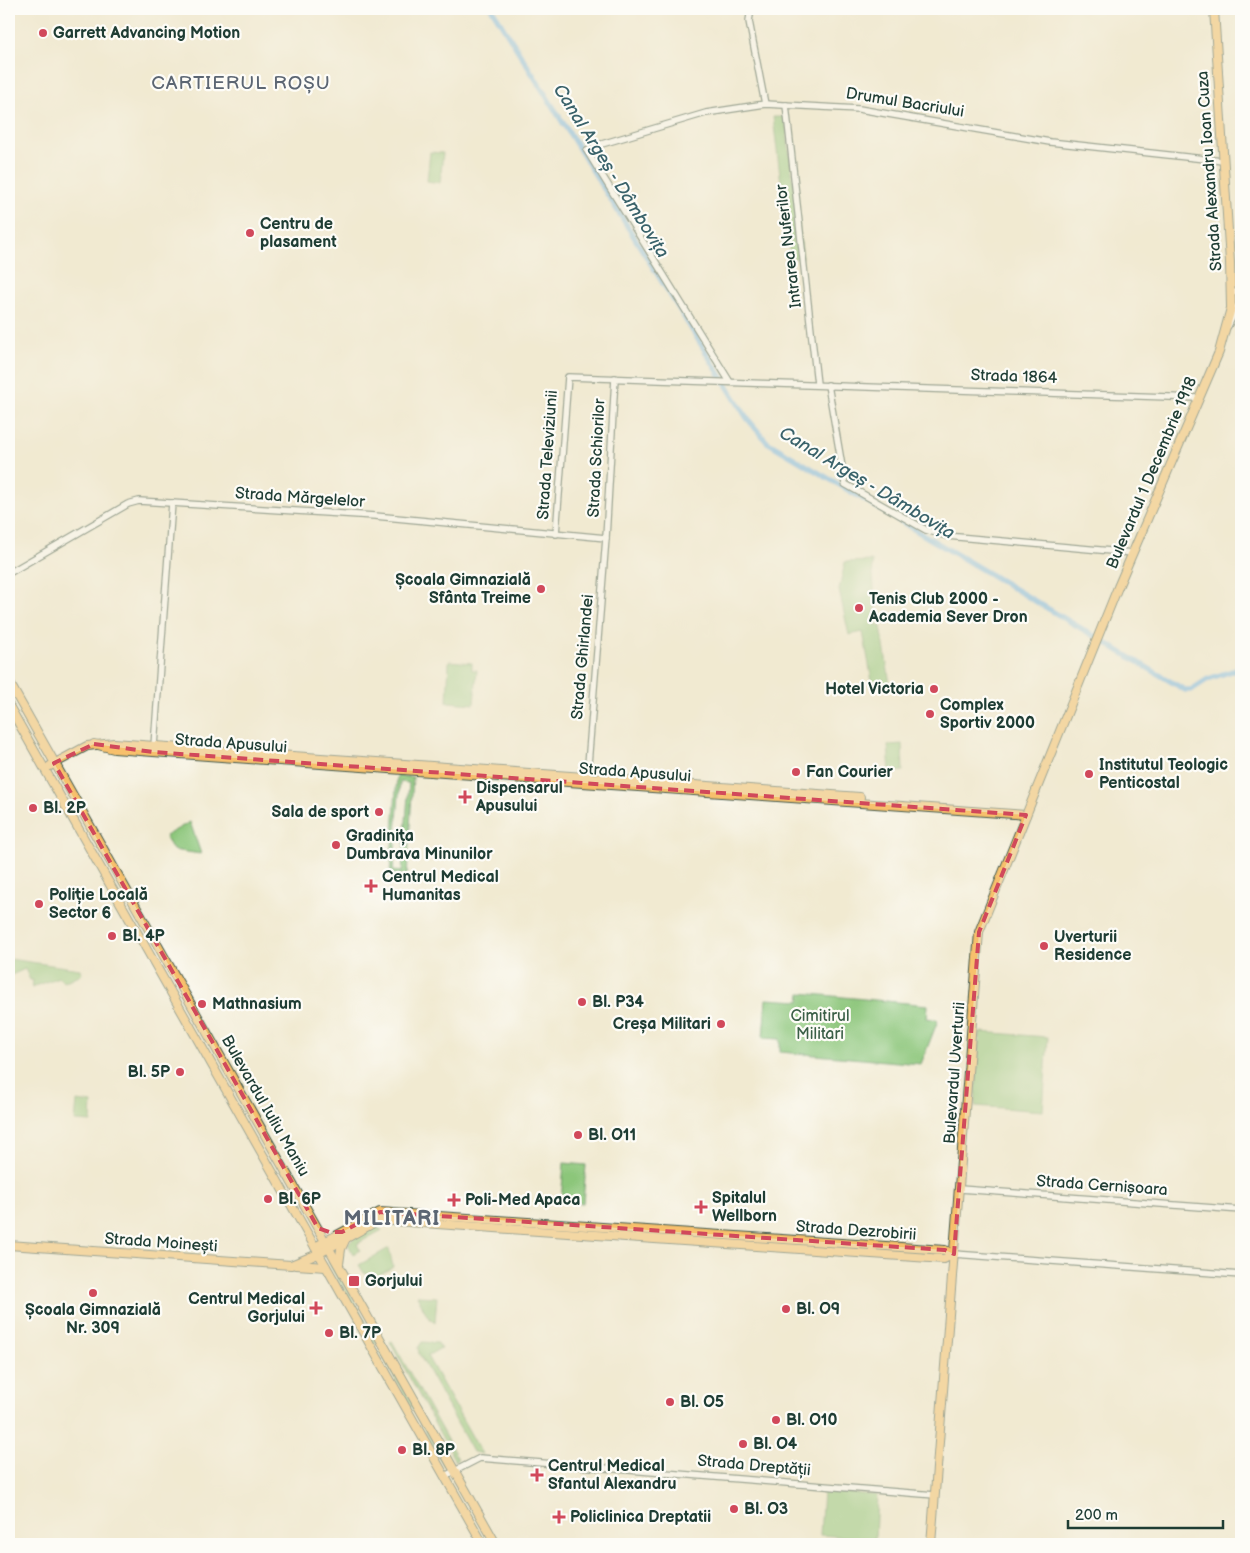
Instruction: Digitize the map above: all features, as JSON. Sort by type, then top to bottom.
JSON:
[{"type":"main road","name":"Strada Alexandru Ioan Cuza","points":[[1214,9],[1232,294],[1226,330]]},
{"type":"main road","name":"Bulevardul 1 Decembrie 1918","points":[[1102,627],[1226,330]]},
{"type":"main road","name":"Bulevardul Uverturii","points":[[931,1544],[960,1189],[977,941],[982,924],[1102,627]]},
{"type":"main road","name":"Bulevardul Iuliu Maniu","points":[[9,682],[496,1544]]},
{"type":"main road","name":"Bulevardul Iuliu Maniu","points":[[9,706],[248,1129],[314,1253],[326,1267],[483,1544]]},
{"type":"main road","name":"Strada Apusului","points":[[44,769],[94,744],[586,780],[809,793],[1026,815]]},
{"type":"main road","name":"Strada Apusului","points":[[586,780],[815,800],[859,799]]},
{"type":"main road","points":[[809,793],[815,800]]},
{"type":"main road","points":[[173,996],[184,990]]},
{"type":"main road","points":[[248,1129],[259,1123]]},
{"type":"main road","name":"Strada Dezrobirii","points":[[314,1253],[380,1212],[728,1240],[945,1250],[954,1254]]},
{"type":"main road","points":[[318,1228],[344,1235],[339,1264]]},
{"type":"main road","name":"Strada Moinești","points":[[9,1245],[291,1265],[314,1253]]},
{"type":"main road","points":[[291,1265],[326,1267]]},
{"type":"street","points":[[751,9],[749,21],[765,104]]},
{"type":"street","name":"Drumul Bacriului","points":[[730,382],[587,151],[598,144],[696,116],[738,107],[765,104],[859,109],[1050,142],[1224,162]]},
{"type":"street","name":"Intrarea Nuferilor","points":[[786,105],[817,384]]},
{"type":"street","points":[[1232,294],[1241,292]]},
{"type":"street","points":[[1226,330],[1241,300]]},
{"type":"street","name":"Strada 1864","points":[[568,377],[1199,398]]},
{"type":"street","name":"Strada Televiziunii","points":[[556,534],[568,377]]},
{"type":"street","name":"Strada Schiorilor","points":[[606,538],[615,378]]},
{"type":"street","points":[[828,385],[845,484],[926,530],[939,535],[1133,553]]},
{"type":"street","name":"Strada Mărgelelor","points":[[9,573],[128,504],[139,502],[367,516],[606,538]]},
{"type":"street","points":[[154,749],[172,503]]},
{"type":"street","name":"Strada Ghirlandei","points":[[586,780],[606,538]]},
{"type":"street","name":"Strada Cernișoara","points":[[960,1189],[1241,1210]]},
{"type":"street","name":"Strada Dezrobirii","points":[[954,1254],[1241,1275]]},
{"type":"street","name":"Strada Dreptății","points":[[445,1476],[476,1459],[488,1458],[935,1495]]},
{"type":"highlighted area","points":[[94,744],[153,752],[1026,815],[979,932],[954,1254],[945,1250],[380,1212],[342,1232],[329,1232],[318,1228],[54,763]]},
{"type":"green space","points":[[773,117],[785,117],[803,258],[790,258]]},
{"type":"green space","points":[[430,152],[443,153],[440,183],[427,181]]},
{"type":"green space","name":"Tenis Club 2000 - Academia Sever Dron","points":[[872,561],[877,626],[881,626],[890,684],[873,687],[863,632],[849,635],[839,590],[845,562]]},
{"type":"green space","points":[[449,661],[472,663],[472,670],[477,670],[474,704],[447,702]]},
{"type":"green space","points":[[902,744],[903,771],[890,772],[888,745]]},
{"type":"green space","points":[[397,776],[413,777],[407,875],[390,874]],"holes":[[[400,782],[409,783],[402,872],[393,871]]]},
{"type":"green space","points":[[190,822],[201,854],[173,850],[165,836]]},
{"type":"green space","points":[[9,959],[80,969],[82,974],[63,982],[59,977],[32,987],[33,980],[30,980],[25,969],[9,976]]},
{"type":"green space","name":"Cimitirul Militari","points":[[801,993],[928,1005],[927,1018],[938,1020],[921,1064],[780,1052],[780,1039],[763,1038],[766,999],[800,1001]]},
{"type":"green space","points":[[980,1032],[1048,1037],[1043,1111],[975,1106]]},
{"type":"green space","points":[[77,1101],[92,1103],[91,1122],[75,1121]]},
{"type":"green space","points":[[564,1163],[586,1165],[583,1203],[561,1201]]},
{"type":"green space","points":[[378,1228],[382,1230],[357,1244],[360,1250],[353,1254],[348,1244],[362,1233]]},
{"type":"green space","points":[[389,1248],[393,1267],[376,1277],[364,1273],[359,1265]]},
{"type":"green space","points":[[332,1260],[378,1343],[374,1345],[328,1262]]},
{"type":"green space","points":[[417,1296],[437,1297],[435,1322],[428,1317]]},
{"type":"green space","points":[[392,1341],[458,1459],[455,1461],[390,1342]]},
{"type":"green space","points":[[422,1342],[438,1343],[441,1348],[427,1356],[482,1454],[473,1452],[419,1354],[418,1348]]},
{"type":"green space","points":[[383,1350],[447,1464],[444,1466],[380,1352]]},
{"type":"green space","points":[[823,1491],[877,1495],[875,1539],[820,1535]]},
{"type":"waterway","name":"Canal Argeș - Dâmbovița","points":[[492,9],[747,418],[767,442],[1185,690],[1191,690],[1208,679],[1241,668]]},
{"type":"place","name":"Garrett Advancing Motion","points":[[43,33]]},
{"type":"place","name":"Centru de plasament","points":[[250,233]]},
{"type":"place","name":"Școala Gimnazială Sfânta Treime","points":[[541,589]]},
{"type":"place","name":"Tenis Club 2000 - Academia Sever Dron","points":[[859,608]]},
{"type":"place","name":"Hotel Victoria","points":[[934,689]]},
{"type":"place","name":"Complex Sportiv 2000","points":[[930,714]]},
{"type":"place","name":"Fan Courier","points":[[796,772]]},
{"type":"place","name":"Institutul Teologic Penticostal","points":[[1089,774]]},
{"type":"place","name":"Dispensarul Apusului","points":[[465,797]]},
{"type":"place","name":"Bl. 2P","points":[[33,808]]},
{"type":"place","name":"Sala de sport","points":[[379,812]]},
{"type":"place","name":"Gradinița Dumbrava Minunilor","points":[[336,845]]},
{"type":"place","name":"Centrul Medical Humanitas","points":[[371,886]]},
{"type":"place","name":"Poliție Locală Sector 6","points":[[39,904]]},
{"type":"place","name":"Bl. 4P","points":[[112,936]]},
{"type":"place","name":"Uverturii Residence","points":[[1044,946]]},
{"type":"place","name":"Bl. P34","points":[[582,1002]]},
{"type":"place","name":"Mathnasium","points":[[202,1004]]},
{"type":"place","name":"Creșa Militari","points":[[721,1024]]},
{"type":"place","name":"Bl. 5P","points":[[180,1072]]},
{"type":"place","name":"Bl. O11","points":[[578,1135]]},
{"type":"place","name":"Bl. 6P","points":[[268,1199]]},
{"type":"place","name":"Poli-Med Apaca","points":[[454,1200]]},
{"type":"place","name":"Spitalul Wellborn","points":[[701,1207]]},
{"type":"place","name":"Gorjului","points":[[354,1281]]},
{"type":"place","name":"Școala Gimnazială Nr. 309","points":[[93,1293]]},
{"type":"place","name":"Centrul Medical Gorjului","points":[[316,1308]]},
{"type":"place","name":"Bl. O9","points":[[786,1309]]},
{"type":"place","name":"Bl. 7P","points":[[329,1333]]},
{"type":"place","name":"Bl. O5","points":[[670,1402]]},
{"type":"place","name":"Bl. O10","points":[[776,1420]]},
{"type":"place","name":"Bl. O4","points":[[743,1444]]},
{"type":"place","name":"Bl. 8P","points":[[402,1450]]},
{"type":"place","name":"Centrul Medical Sfantul Alexandru","points":[[537,1475]]},
{"type":"place","name":"Bl. O3","points":[[734,1509]]},
{"type":"place","name":"Policlinica Dreptatii","points":[[559,1517]]},
{"type":"district","name":"CARTIERUL ROȘU","points":[[241,83]]},
{"type":"district","name":"MILITARI","points":[[392,1218]]}]
